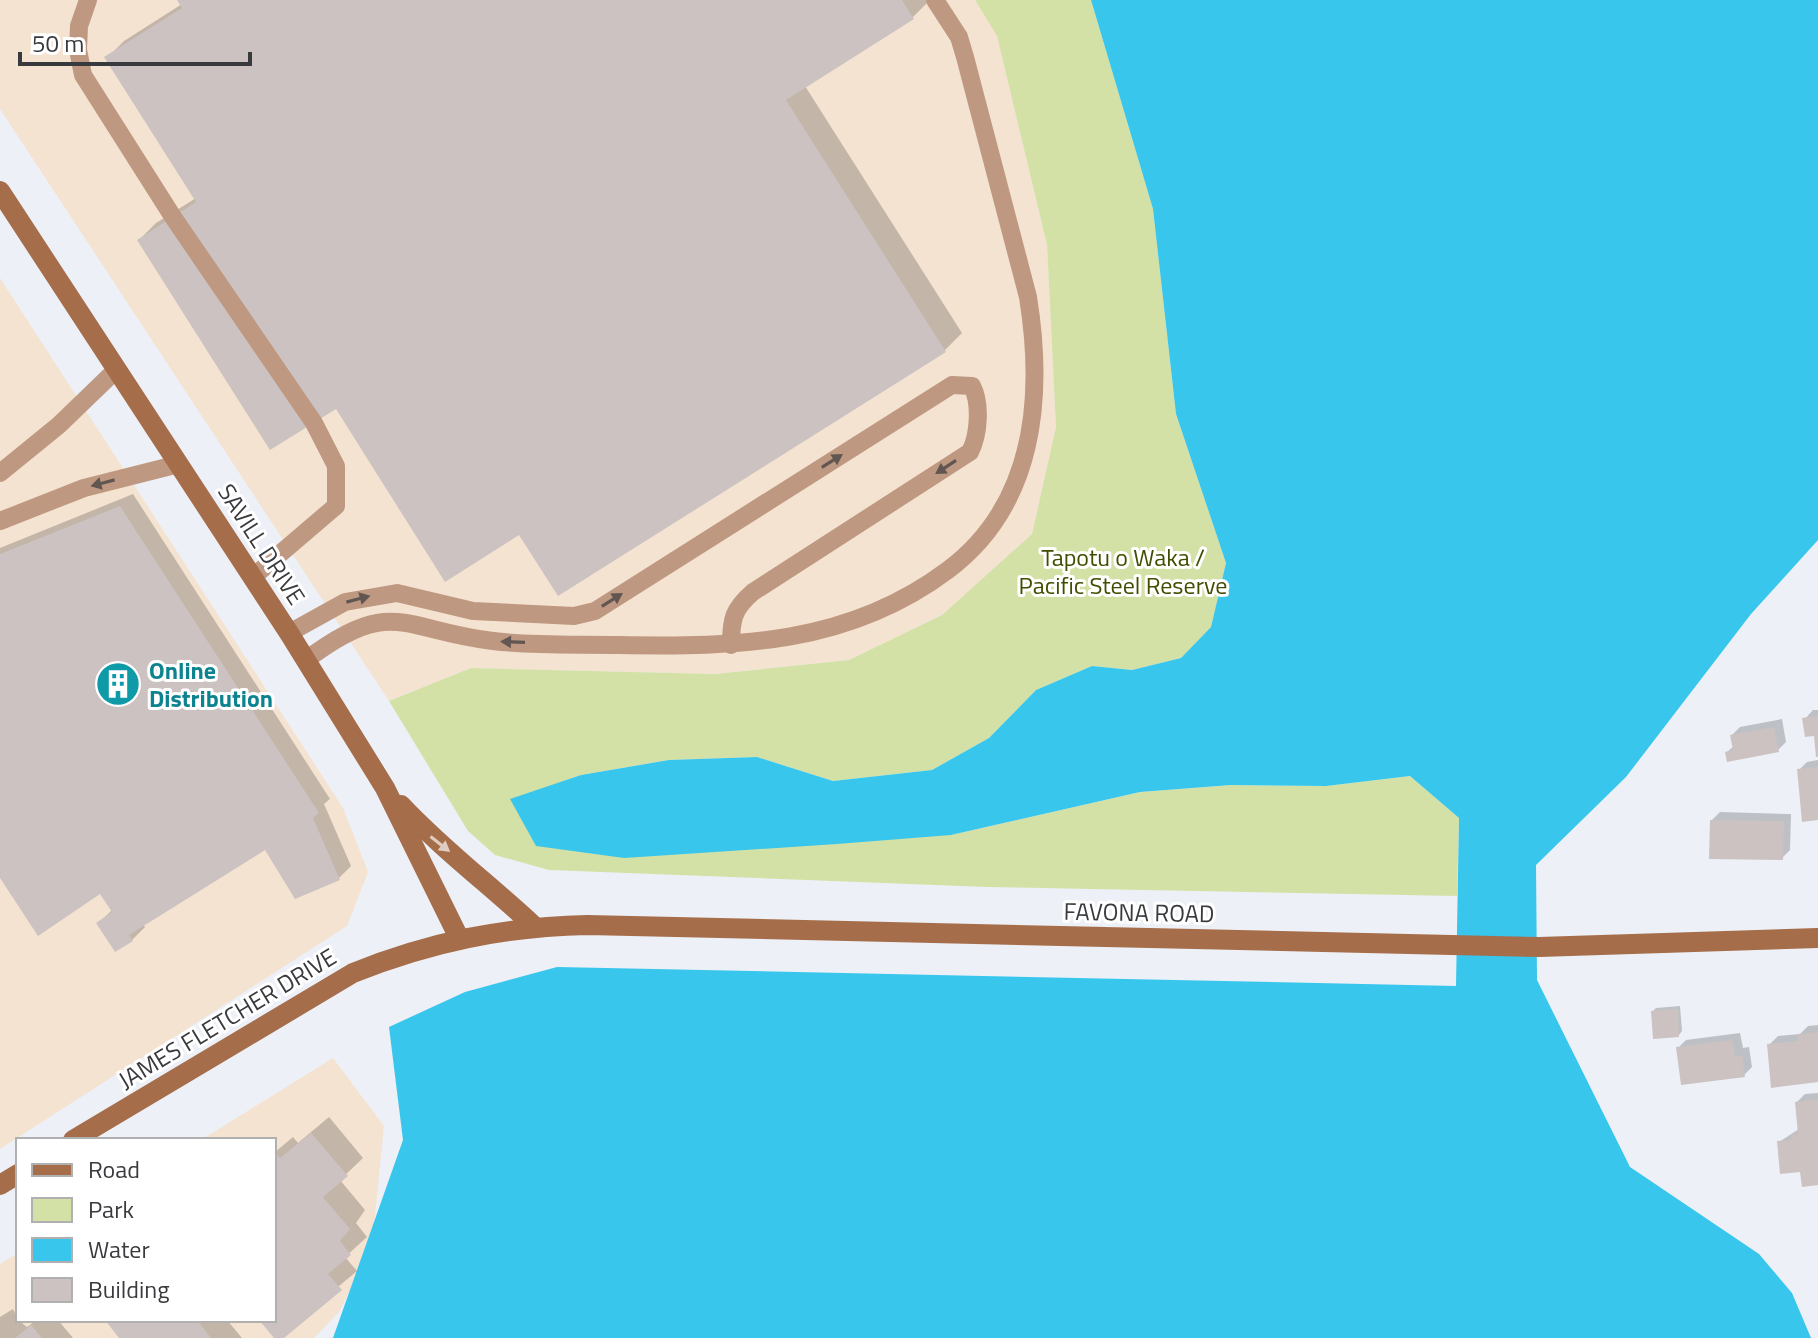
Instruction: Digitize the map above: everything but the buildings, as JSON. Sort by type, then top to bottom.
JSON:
[{"type":"main road","name":"SAVILL DRIVE","points":[[0,191],[253,577],[385,788],[459,938]]},
{"type":"main road","points":[[385,788],[430,836],[474,870],[534,926]]},
{"type":"main road","name":"FAVONA ROAD","points":[[459,938],[534,926],[587,925],[1539,947],[1818,938]]},
{"type":"main road","name":"JAMES FLETCHER DRIVE","points":[[76,1138],[353,973],[400,954],[459,938]]},
{"type":"lane","points":[[88,0],[79,26],[78,50],[83,75],[173,217],[314,423],[336,466],[336,506],[253,577]]},
{"type":"lane","points":[[306,660],[355,628],[390,621],[424,624],[493,641],[731,645],[775,641],[880,612],[920,591],[972,552],[1001,515],[1023,469],[1033,415],[1035,362],[1028,297],[959,37],[935,0]]},
{"type":"lane","points":[[0,473],[48,434],[117,369]]},
{"type":"lane","points":[[289,633],[345,602],[397,593],[473,611],[574,616],[595,611],[952,385],[972,386],[977,396],[976,441],[970,452],[753,592],[736,607],[731,619],[731,645]]},
{"type":"lane","points":[[0,521],[84,488],[179,464]]},
{"type":"shaded area","points":[[0,0],[975,0],[997,35],[1047,245],[1056,427],[1032,534],[942,615],[849,660],[715,674],[471,668],[389,701],[0,109]]},
{"type":"shaded area","points":[[0,278],[343,808],[368,872],[347,926],[0,1149]]},
{"type":"shaded area","points":[[333,1058],[384,1126],[372,1246],[339,1312],[314,1338],[0,1338],[0,1264],[16,1254],[16,1322],[276,1322],[276,1138],[204,1138]]},
{"type":"green space","name":"Tapotu o Waka / Pacific Steel Reserve","points":[[975,0],[1091,0],[1153,209],[1176,414],[1226,563],[1211,627],[1181,658],[1132,670],[1092,666],[1036,690],[989,738],[932,770],[833,781],[757,757],[669,760],[581,775],[510,800],[951,835],[1140,792],[1231,785],[1326,786],[1410,776],[1459,818],[1457,896],[986,887],[549,870],[495,855],[468,831],[389,701],[471,668],[715,674],[849,660],[942,615],[1032,534],[1056,427],[1047,245],[997,36]]},
{"type":"water","points":[[1091,0],[1818,0],[1818,540],[1751,614],[1626,777],[1536,865],[1537,980],[1630,1167],[1759,1254],[1792,1293],[1811,1338],[333,1338],[403,1140],[389,1027],[465,992],[557,967],[1456,986],[1459,818],[1410,776],[1326,786],[1231,785],[1140,792],[951,835],[624,858],[536,846],[510,799],[581,775],[669,760],[757,757],[833,781],[932,770],[989,738],[1036,690],[1092,666],[1132,670],[1181,658],[1211,627],[1226,563],[1176,414],[1153,209]]},
{"type":"place","name":"Online Distribution","points":[[118,684]]}]
